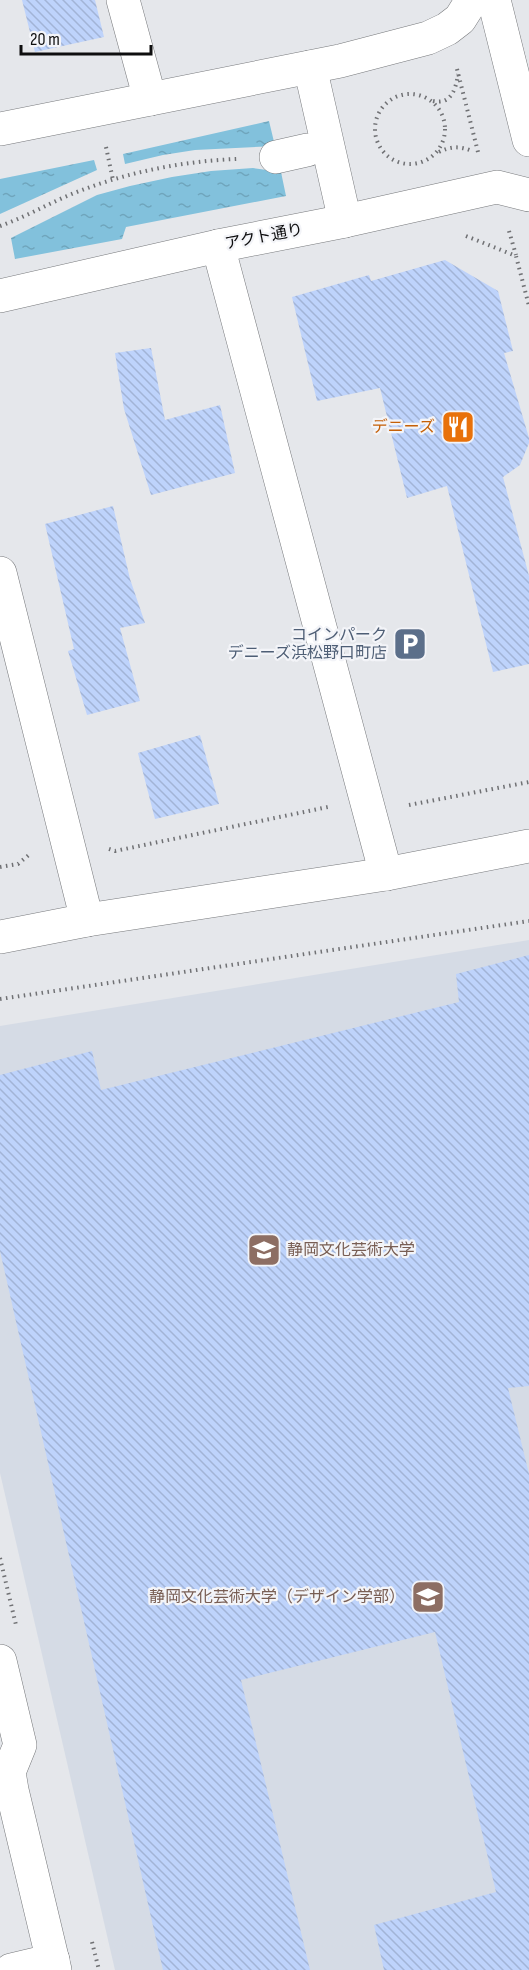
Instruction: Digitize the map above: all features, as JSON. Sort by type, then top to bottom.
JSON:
[{"type":"street","points":[[123,0],[150,99]]},
{"type":"street","points":[[0,129],[310,67],[428,38],[447,29],[460,19],[472,0]]},
{"type":"street","points":[[494,0],[529,141]]},
{"type":"street","points":[[310,67],[345,221]]},
{"type":"street","name":"アクト通り","points":[[0,296],[218,246],[345,221],[497,187],[529,195]]},
{"type":"street","points":[[218,246],[386,874]]},
{"type":"street","points":[[0,573],[87,920]]},
{"type":"street","points":[[0,938],[87,920],[386,874],[529,846]]},
{"type":"street","points":[[0,1661],[20,1745],[9,1772],[12,1790],[54,1965],[11,1970]]},
{"type":"path","points":[[436,153],[461,146],[477,155],[456,63]]},
{"type":"path","points":[[431,101],[446,100],[453,94],[458,70]]},
{"type":"path","points":[[410,94],[431,101],[439,109],[444,120],[443,143],[436,153],[428,160],[417,164],[394,161],[378,144],[375,132],[380,110],[398,96],[410,94]]},
{"type":"path","points":[[103,137],[114,180]]},
{"type":"path","points":[[0,226],[67,196],[114,180],[215,159],[291,153]]},
{"type":"path","points":[[509,231],[529,306]]},
{"type":"path","points":[[465,236],[516,256]]},
{"type":"path","points":[[400,807],[529,782]]},
{"type":"path","points":[[106,848],[115,851],[332,806]]},
{"type":"path","points":[[0,867],[18,864],[35,851]]},
{"type":"path","points":[[0,999],[529,921]]},
{"type":"shaded area","name":"静岡文化芸術大学","points":[[529,940],[529,1970],[115,1970],[0,1473],[0,1026]]},
{"type":"water","points":[[269,121],[275,146],[195,150],[125,164],[123,154]]},
{"type":"water","points":[[94,160],[97,170],[0,214],[0,179]]},
{"type":"water","points":[[253,168],[281,172],[286,196],[126,227],[122,239],[15,259],[11,238],[97,195],[172,177]]},
{"type":"building","points":[[22,0],[95,0],[104,37],[35,52]]},
{"type":"building","points":[[445,260],[498,291],[513,351],[504,353],[529,438],[520,465],[503,477],[529,576],[529,664],[493,672],[447,486],[407,498],[380,388],[317,401],[292,297],[369,275],[371,281]]},
{"type":"building","points":[[151,348],[165,420],[220,405],[235,473],[151,495],[124,409],[115,353]]},
{"type":"building","points":[[113,506],[130,579],[145,623],[120,628],[140,701],[87,715],[68,651],[74,649],[45,524]]},
{"type":"building","points":[[200,735],[219,804],[155,819],[138,753]]},
{"type":"building","name":"静岡文化芸術大学","points":[[529,955],[529,1386],[508,1388],[529,1474],[529,1970],[384,1970],[374,1925],[496,1892],[435,1632],[241,1680],[310,1970],[163,1970],[0,1251],[0,1075],[92,1051],[101,1090],[459,1002],[456,974]]},
{"type":"place","name":"デニーズ","points":[[458,427]]},
{"type":"place","name":"コインパーク デニーズ浜松野口町店","points":[[410,644]]},
{"type":"place","name":"静岡文化芸術大学","points":[[264,1250]]},
{"type":"place","name":"静岡文化芸術大学（デザイン学部）","points":[[428,1597]]}]
